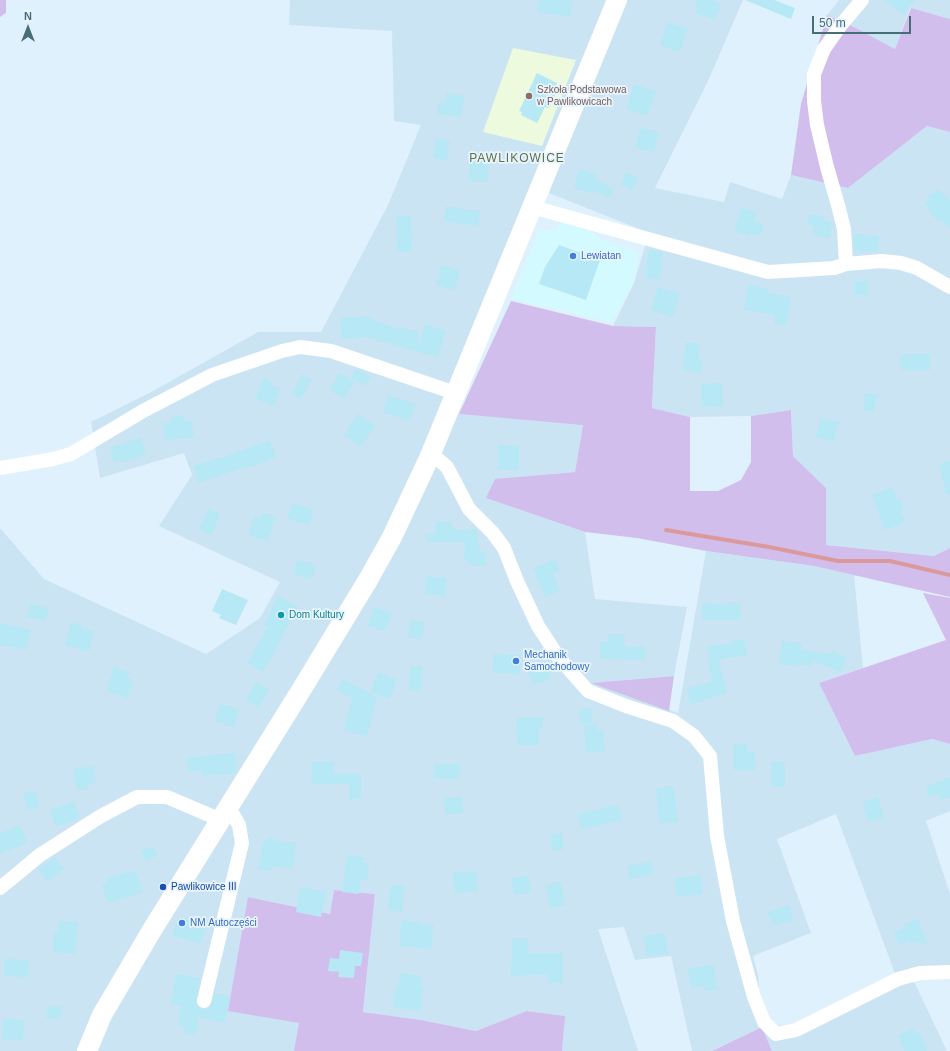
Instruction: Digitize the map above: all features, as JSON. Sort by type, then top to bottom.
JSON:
[{"type":"main road","points":[[87,1051],[106,1009],[173,896],[225,815],[368,580],[392,537],[430,456],[617,0]]},
{"type":"street","points":[[846,264],[844,229],[817,125],[814,101],[814,74],[824,49],[840,26],[862,0]]},
{"type":"street","points":[[532,207],[768,272],[834,268],[846,264],[882,261],[901,263],[917,268],[950,287]]},
{"type":"street","points":[[0,468],[53,459],[71,454],[143,411],[212,375],[282,350],[300,347],[331,351],[455,393]]},
{"type":"street","points":[[430,456],[439,460],[447,467],[469,509],[504,548],[517,582],[538,626],[559,658],[588,691],[673,722],[694,736],[710,756],[717,836],[733,921],[754,997],[764,1022],[776,1034],[796,1030],[898,979],[920,973],[950,972]]},
{"type":"street","points":[[0,888],[40,855],[101,816],[137,797],[167,797],[225,815],[234,816],[239,826],[242,843],[204,1001]]},
{"type":"shaded area","points":[[0,0],[6,0],[6,13],[0,17]]},
{"type":"shaded area","points":[[290,0],[608,0],[527,207],[459,414],[583,424],[575,472],[518,477],[486,498],[585,532],[595,599],[687,607],[674,676],[592,683],[678,713],[706,551],[814,566],[854,575],[863,668],[819,683],[855,756],[932,739],[950,744],[950,811],[926,821],[950,894],[950,971],[910,973],[947,1051],[772,1051],[762,1027],[711,1051],[692,1051],[671,956],[635,960],[624,927],[598,929],[638,1051],[562,1051],[564,1016],[527,1011],[476,1031],[421,1020],[363,1012],[375,894],[334,890],[330,914],[248,897],[300,1023],[294,1051],[0,1051],[0,528],[44,579],[206,654],[260,618],[280,582],[159,526],[192,475],[184,453],[100,478],[91,422],[153,391],[258,332],[321,332],[388,205],[421,125],[394,121],[392,31],[289,25]],"holes":[[[836,814],[897,979],[811,1023],[762,1027],[758,975],[753,956],[811,933],[777,839]]]},
{"type":"shaded area","points":[[611,0],[743,0],[708,81],[655,188],[724,202],[730,182],[782,199],[791,175],[848,188],[927,126],[950,132],[950,548],[934,556],[826,545],[826,488],[793,456],[791,410],[751,416],[690,417],[652,408],[656,327],[613,326],[634,283],[649,233],[544,191]]},
{"type":"shaded area","points":[[839,0],[950,0],[950,19],[910,8],[895,49],[858,29],[827,15]]},
{"type":"shaded area","points":[[911,8],[950,19],[950,132],[927,126],[848,188],[791,175],[801,104],[827,15],[858,29],[895,49]]},
{"type":"shaded area","name":"Szkoła Podstawowa w Pawlikowicach","points":[[513,48],[576,60],[542,146],[483,132]]},
{"type":"shaded area","points":[[560,220],[594,233],[603,240],[639,252],[633,283],[611,322],[511,299],[539,230],[557,230]]},
{"type":"shaded area","points":[[511,301],[613,326],[656,327],[652,408],[690,417],[690,491],[718,491],[741,480],[751,462],[751,416],[791,410],[793,456],[826,488],[826,545],[934,556],[950,548],[950,597],[814,566],[706,551],[637,538],[585,532],[486,498],[495,479],[575,472],[583,425],[459,414]]},
{"type":"shaded area","points":[[923,593],[950,598],[950,744],[932,739],[855,756],[819,683],[946,640]]},
{"type":"shaded area","points":[[674,676],[669,711],[591,683]]},
{"type":"shaded area","points":[[334,890],[375,894],[363,1012],[421,1020],[476,1031],[527,1011],[565,1016],[562,1051],[294,1051],[299,1023],[228,1011],[248,897],[330,914]]},
{"type":"shaded area","points":[[762,1027],[772,1051],[712,1051]]},
{"type":"building","points":[[539,0],[572,0],[570,17],[537,12]]},
{"type":"building","points":[[695,0],[711,0],[721,4],[715,20],[695,13],[697,9]]},
{"type":"building","points":[[745,0],[774,0],[795,8],[791,19]]},
{"type":"building","points":[[884,0],[915,0],[903,15]]},
{"type":"building","points":[[667,22],[688,29],[680,52],[660,45]]},
{"type":"building","points":[[537,73],[557,83],[554,89],[557,91],[549,108],[545,107],[537,123],[521,115],[522,112],[519,111]]},
{"type":"building","points":[[634,84],[656,91],[647,116],[626,109]]},
{"type":"building","points":[[446,93],[465,96],[461,117],[437,114],[439,102],[445,103]]},
{"type":"building","points":[[640,128],[659,133],[654,152],[635,147]]},
{"type":"building","points":[[436,138],[450,141],[447,161],[433,158]]},
{"type":"building","points":[[471,158],[490,161],[487,182],[468,180]]},
{"type":"building","points":[[580,169],[597,175],[595,179],[614,189],[610,198],[598,192],[598,194],[591,191],[591,193],[574,187]]},
{"type":"building","points":[[626,172],[638,177],[633,190],[621,185]]},
{"type":"building","points":[[938,189],[950,200],[950,229],[940,219],[938,221],[928,211],[930,209],[924,203],[929,199],[929,194],[934,194]]},
{"type":"building","points":[[446,206],[481,212],[478,226],[444,221]]},
{"type":"building","points":[[741,208],[756,212],[754,221],[764,224],[760,236],[750,233],[749,236],[734,231]]},
{"type":"building","points":[[809,214],[825,217],[825,221],[832,223],[830,238],[812,235],[814,226],[807,224]]},
{"type":"building","points":[[396,216],[411,216],[412,252],[397,252]]},
{"type":"building","points":[[853,235],[879,236],[878,251],[854,251]]},
{"type":"building","points":[[559,245],[600,260],[586,300],[539,284],[545,267]]},
{"type":"building","points":[[649,249],[663,252],[659,280],[645,278]]},
{"type":"building","points":[[441,265],[460,270],[455,290],[436,285]]},
{"type":"building","points":[[854,281],[868,281],[868,295],[854,295]]},
{"type":"building","points":[[748,285],[768,289],[767,293],[791,297],[786,326],[774,323],[775,315],[744,310]]},
{"type":"building","points":[[658,287],[680,294],[673,317],[651,310]]},
{"type":"building","points":[[365,316],[398,330],[399,327],[419,333],[419,346],[425,324],[446,331],[438,357],[385,343],[369,337],[341,339],[340,318]]},
{"type":"building","points":[[686,342],[700,344],[698,359],[703,360],[701,373],[682,370]]},
{"type":"building","points":[[930,354],[930,370],[901,370],[900,355]]},
{"type":"building","points":[[356,369],[371,376],[366,386],[351,378]]},
{"type":"building","points":[[340,373],[355,382],[344,399],[329,390]]},
{"type":"building","points":[[302,374],[312,380],[300,399],[291,394]]},
{"type":"building","points":[[263,378],[273,382],[272,385],[280,389],[274,406],[256,399]]},
{"type":"building","points":[[722,383],[723,406],[702,407],[701,384]]},
{"type":"building","points":[[865,393],[877,395],[874,412],[863,410]]},
{"type":"building","points":[[388,395],[416,404],[410,421],[383,412]]},
{"type":"building","points":[[358,414],[375,426],[361,446],[344,435]]},
{"type":"building","points":[[184,415],[184,421],[192,421],[194,437],[165,440],[163,423],[171,423],[171,417]]},
{"type":"building","points":[[820,418],[839,422],[834,441],[816,437]]},
{"type":"building","points":[[141,437],[146,455],[122,462],[121,460],[114,462],[110,448]]},
{"type":"building","points":[[270,440],[276,457],[245,469],[244,467],[199,483],[193,466],[224,457]]},
{"type":"building","points":[[498,445],[519,446],[519,470],[498,469]]},
{"type":"building","points":[[950,461],[950,494],[946,494],[939,464]]},
{"type":"building","points":[[892,487],[897,500],[900,499],[904,510],[901,511],[905,522],[885,530],[872,495]]},
{"type":"building","points":[[292,503],[314,510],[309,525],[287,518]]},
{"type":"building","points":[[208,509],[220,514],[211,535],[199,529]]},
{"type":"building","points":[[262,513],[276,517],[268,541],[248,535],[254,516],[261,518]]},
{"type":"building","points":[[436,522],[452,522],[452,528],[456,528],[456,531],[477,529],[480,551],[486,552],[485,566],[467,564],[467,559],[464,559],[465,542],[427,542],[426,535],[436,534]]},
{"type":"building","points":[[555,559],[560,571],[553,574],[560,591],[545,597],[533,568]]},
{"type":"building","points":[[297,560],[316,565],[312,579],[293,574]]},
{"type":"building","points":[[427,576],[447,578],[445,596],[425,594]]},
{"type":"building","points":[[222,589],[248,600],[236,625],[219,618],[221,615],[212,611]]},
{"type":"building","points":[[278,596],[298,606],[263,672],[247,663],[268,627],[264,625]]},
{"type":"building","points":[[702,603],[727,605],[727,603],[741,604],[740,620],[702,620]]},
{"type":"building","points":[[30,604],[48,608],[46,621],[27,617]]},
{"type":"building","points":[[374,607],[391,613],[385,631],[368,625]]},
{"type":"building","points":[[411,620],[425,623],[421,639],[407,636]]},
{"type":"building","points":[[71,622],[82,625],[81,628],[94,631],[89,651],[65,645]]},
{"type":"building","points":[[0,623],[31,630],[26,650],[0,644]]},
{"type":"building","points":[[608,635],[625,635],[625,647],[645,646],[645,660],[600,659],[600,642],[608,642]]},
{"type":"building","points":[[745,639],[747,655],[722,659],[719,661],[727,693],[690,704],[687,688],[711,682],[707,646],[731,643],[731,641]]},
{"type":"building","points":[[782,641],[802,644],[801,650],[831,654],[832,651],[847,657],[841,672],[813,661],[812,666],[779,664]]},
{"type":"building","points":[[493,654],[521,655],[520,674],[492,673]]},
{"type":"building","points":[[546,664],[551,679],[533,685],[528,671]]},
{"type":"building","points":[[411,666],[423,667],[420,691],[408,689]]},
{"type":"building","points":[[114,667],[129,672],[127,678],[133,680],[128,698],[106,691]]},
{"type":"building","points":[[378,672],[397,679],[390,699],[371,692]]},
{"type":"building","points":[[343,679],[377,697],[367,736],[344,730],[352,698],[336,690]]},
{"type":"building","points":[[256,682],[269,689],[259,708],[246,700]]},
{"type":"building","points":[[220,704],[239,709],[234,727],[215,721]]},
{"type":"building","points":[[591,708],[592,723],[580,724],[579,709]]},
{"type":"building","points":[[543,717],[543,729],[539,729],[539,745],[517,745],[516,718]]},
{"type":"building","points":[[597,724],[597,731],[603,730],[605,751],[586,752],[584,725]]},
{"type":"building","points":[[747,744],[748,752],[755,751],[756,770],[734,770],[733,745]]},
{"type":"building","points":[[235,753],[236,773],[202,776],[202,770],[188,772],[187,758]]},
{"type":"building","points":[[312,762],[334,762],[334,774],[361,774],[361,799],[349,799],[349,784],[311,784]]},
{"type":"building","points":[[771,762],[785,762],[785,787],[771,787]]},
{"type":"building","points":[[434,764],[460,764],[459,779],[434,778]]},
{"type":"building","points":[[93,766],[96,783],[88,784],[89,788],[77,790],[73,769]]},
{"type":"building","points":[[950,778],[950,797],[941,800],[939,794],[929,797],[926,786]]},
{"type":"building","points":[[674,787],[678,822],[659,824],[656,788]]},
{"type":"building","points":[[35,791],[40,806],[28,810],[23,794]]},
{"type":"building","points":[[462,797],[463,813],[445,814],[444,798]]},
{"type":"building","points":[[878,797],[884,818],[868,822],[862,802]]},
{"type":"building","points":[[74,801],[80,818],[56,827],[50,810]]},
{"type":"building","points":[[618,805],[622,820],[581,829],[578,814]]},
{"type":"building","points":[[20,825],[27,843],[0,854],[0,833]]},
{"type":"building","points":[[562,833],[564,849],[552,851],[550,835]]},
{"type":"building","points":[[270,836],[275,841],[296,843],[293,869],[273,866],[272,871],[258,869],[263,842]]},
{"type":"building","points":[[153,846],[158,855],[146,861],[141,851]]},
{"type":"building","points":[[347,855],[363,857],[363,863],[369,864],[367,880],[361,879],[359,894],[342,892]]},
{"type":"building","points":[[55,857],[64,869],[47,881],[38,869]]},
{"type":"building","points":[[651,861],[653,874],[630,879],[627,866]]},
{"type":"building","points":[[136,871],[143,892],[108,903],[102,885],[107,884],[105,879]]},
{"type":"building","points":[[476,871],[478,891],[455,893],[453,873]]},
{"type":"building","points":[[529,875],[531,892],[514,895],[511,878]]},
{"type":"building","points":[[701,875],[703,894],[677,897],[674,878]]},
{"type":"building","points":[[561,882],[565,905],[550,908],[546,885]]},
{"type":"building","points":[[391,885],[405,886],[402,912],[388,910]]},
{"type":"building","points":[[300,887],[326,892],[321,917],[296,912]]},
{"type":"building","points":[[789,905],[793,920],[773,926],[768,912]]},
{"type":"building","points":[[179,917],[206,926],[200,944],[172,935]]},
{"type":"building","points":[[918,919],[928,945],[917,942],[911,944],[909,940],[899,944],[894,932],[904,928],[903,925]]},
{"type":"building","points":[[402,920],[419,922],[418,924],[434,925],[431,949],[399,946]]},
{"type":"building","points":[[59,921],[78,922],[75,954],[53,952],[54,933],[58,933]]},
{"type":"building","points":[[665,933],[668,954],[646,956],[644,936]]},
{"type":"building","points":[[512,939],[528,939],[529,953],[563,953],[563,983],[548,983],[548,974],[511,976]]},
{"type":"building","points":[[340,950],[363,953],[361,966],[355,966],[354,978],[338,977],[339,972],[328,971],[330,958],[339,959]]},
{"type":"building","points":[[4,959],[29,960],[28,977],[4,976]]},
{"type":"building","points":[[714,965],[717,989],[705,991],[704,986],[691,987],[688,968]]},
{"type":"building","points":[[400,973],[421,976],[420,986],[423,987],[420,1011],[393,1007],[396,985],[399,986]]},
{"type":"building","points":[[175,974],[200,978],[196,1003],[198,1007],[202,1009],[207,1009],[210,1007],[215,993],[231,997],[224,1023],[199,1017],[196,1035],[184,1033],[185,1027],[178,1026],[181,1006],[171,1005]]},
{"type":"building","points":[[47,1006],[62,1007],[61,1019],[46,1018]]},
{"type":"building","points":[[3,1019],[24,1020],[23,1040],[2,1039]]},
{"type":"building","points":[[913,1029],[915,1034],[920,1032],[927,1051],[905,1051],[898,1035]]},
{"type":"waterway","points":[[666,530],[769,547],[838,561],[890,561],[950,575]]},
{"type":"place","name":"Szkoła Podstawowa w Pawlikowicach","points":[[529,96]]},
{"type":"place","name":"Lewiatan","points":[[573,256]]},
{"type":"place","name":"Dom Kultury","points":[[281,615]]},
{"type":"place","name":"Mechanik Samochodowy","points":[[516,661]]},
{"type":"place","name":"Pawlikowice III","points":[[163,887]]},
{"type":"place","name":"NM Autoczęści","points":[[182,923]]},
{"type":"district","name":"PAWLIKOWICE","points":[[517,159]]}]
